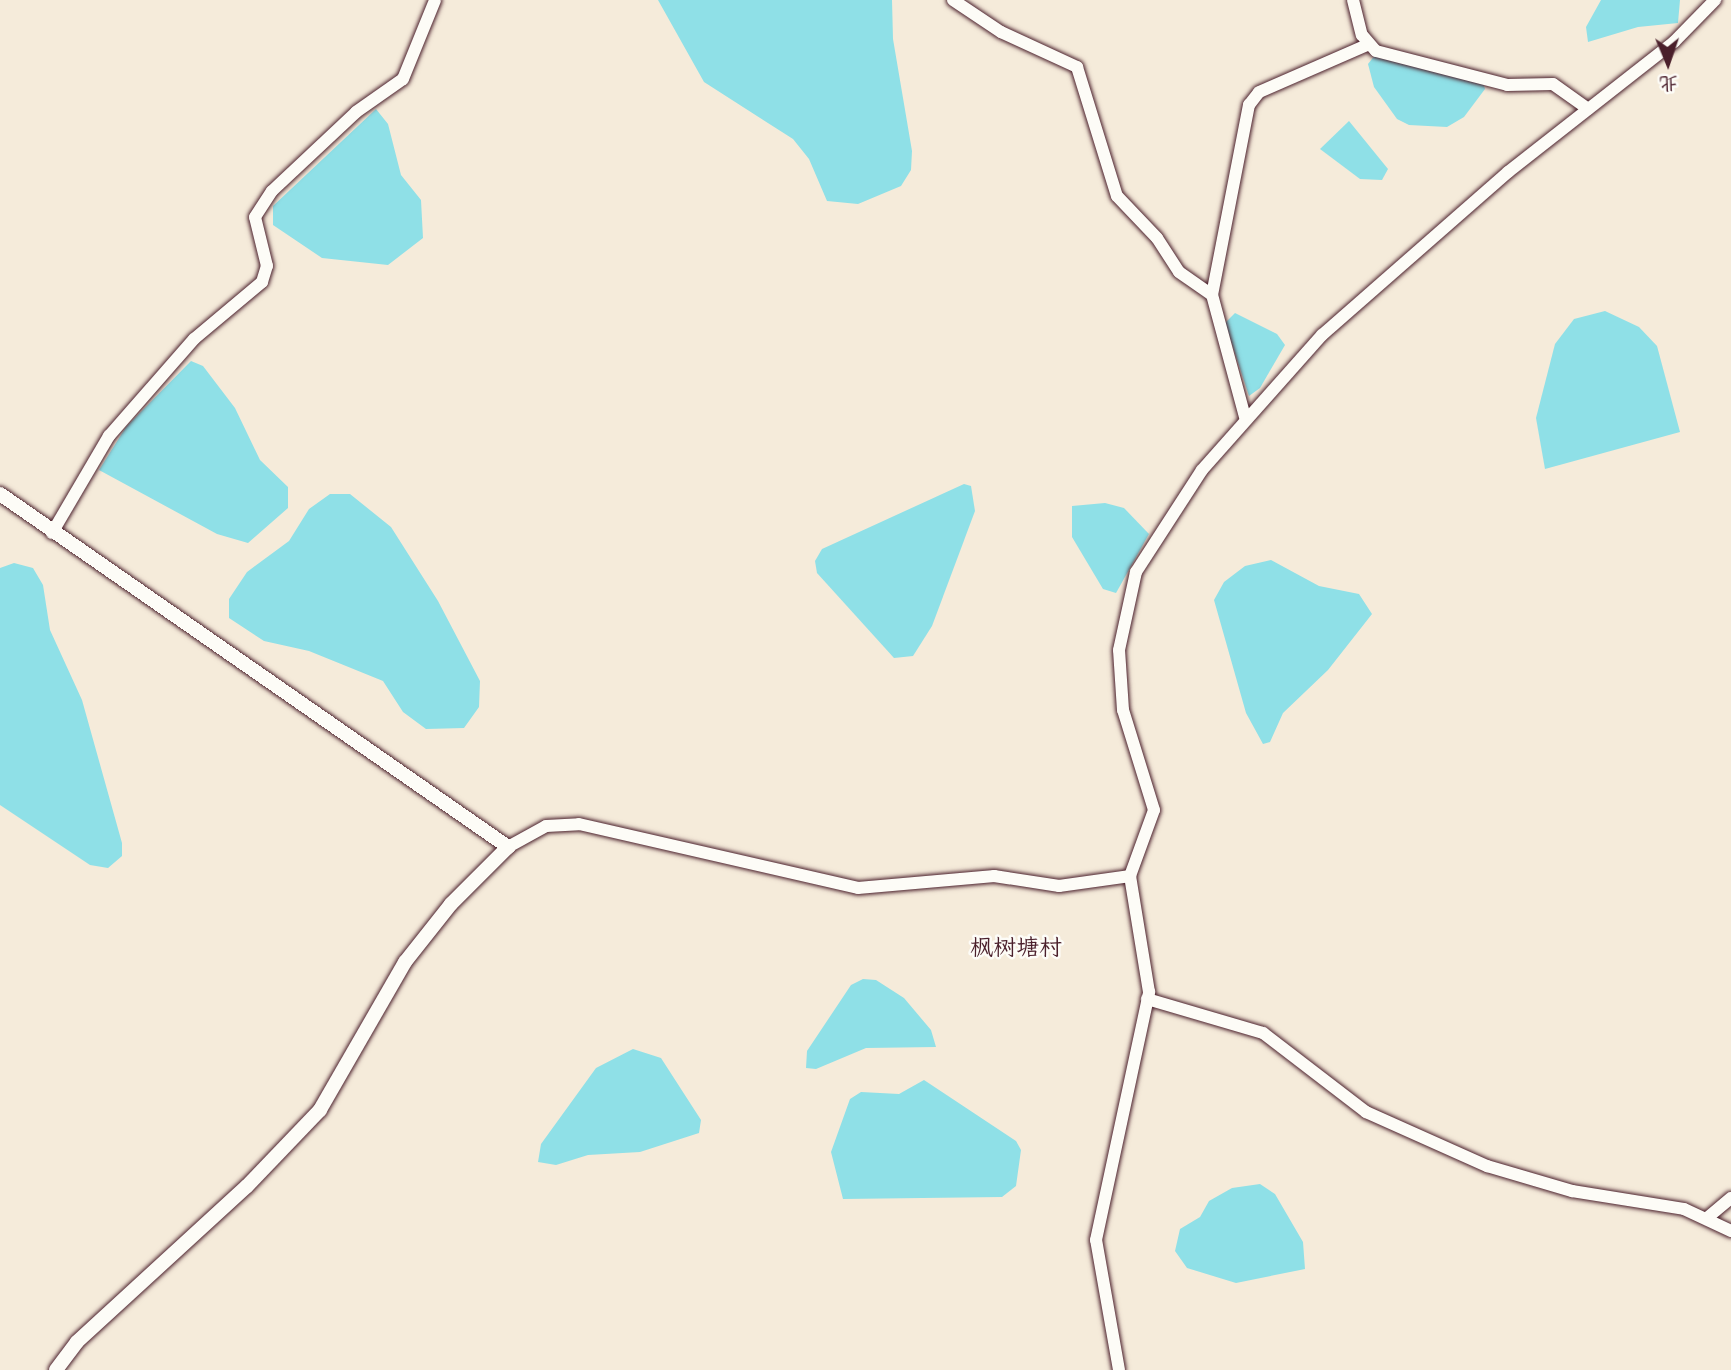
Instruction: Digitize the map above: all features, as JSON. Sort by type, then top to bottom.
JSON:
[{"type":"street","points":[[52,533],[109,436],[194,338],[262,282],[267,265],[255,217],[272,191],[356,113],[403,79],[435,0]]},
{"type":"street","points":[[953,0],[1001,33],[1077,66],[1116,196],[1157,239],[1179,272],[1212,295]]},
{"type":"street","points":[[1353,0],[1367,45]]},
{"type":"street","points":[[1119,1370],[1099,1279],[1096,1225],[1147,999],[1130,876],[1154,810],[1123,710],[1119,650],[1125,604],[1162,527],[1245,417],[1322,335],[1588,109],[1674,42],[1715,0]]},
{"type":"street","points":[[1245,417],[1212,295],[1254,96],[1367,45],[1507,85],[1553,84],[1588,109]]},
{"type":"street","points":[[0,494],[52,533],[508,847]]},
{"type":"street","points":[[56,1370],[78,1342],[247,1186],[320,1110],[405,962],[451,904],[508,847],[546,825],[579,824],[859,888],[994,876],[1059,886],[1130,876]]},
{"type":"street","points":[[1147,999],[1263,1033],[1366,1112],[1487,1166],[1572,1191],[1670,1206],[1707,1218],[1731,1231]]},
{"type":"street","points":[[1707,1218],[1731,1198]]},
{"type":"water","points":[[658,0],[892,0],[893,39],[912,151],[911,170],[901,186],[858,204],[827,201],[809,159],[793,139],[704,82]]},
{"type":"water","points":[[1601,0],[1680,0],[1678,23],[1638,27],[1588,42],[1586,27]]},
{"type":"water","points":[[1375,55],[1483,83],[1485,89],[1464,117],[1447,127],[1409,125],[1397,119],[1374,87],[1368,64]]},
{"type":"water","points":[[376,109],[388,124],[401,175],[421,200],[423,238],[388,265],[322,258],[273,225],[273,206]]},
{"type":"water","points":[[1349,121],[1388,169],[1382,180],[1360,179],[1320,149]]},
{"type":"water","points":[[1605,311],[1639,327],[1657,346],[1680,432],[1545,469],[1536,418],[1555,344],[1574,319]]},
{"type":"water","points":[[1235,313],[1277,334],[1285,345],[1260,388],[1249,396],[1225,323]]},
{"type":"water","points":[[191,361],[203,366],[235,408],[260,460],[288,487],[288,508],[248,543],[217,534],[99,470],[126,427]]},
{"type":"water","points":[[964,484],[971,486],[975,511],[932,626],[913,656],[894,658],[817,573],[815,561],[822,549]]},
{"type":"water","points":[[330,494],[350,494],[391,527],[438,601],[480,681],[479,707],[464,728],[426,729],[403,712],[383,681],[309,651],[264,641],[229,618],[229,599],[247,572],[289,541],[309,509]]},
{"type":"water","points":[[1105,503],[1124,508],[1149,534],[1116,593],[1103,589],[1072,537],[1072,506]]},
{"type":"water","points":[[1271,560],[1319,586],[1359,594],[1372,614],[1328,670],[1283,713],[1270,742],[1263,744],[1246,713],[1214,600],[1224,582],[1245,566]]},
{"type":"water","points":[[14,563],[33,568],[43,585],[50,630],[82,700],[122,843],[122,856],[108,868],[90,865],[0,805],[0,568]]},
{"type":"water","points":[[863,979],[876,980],[904,998],[931,1030],[936,1047],[866,1048],[816,1069],[806,1068],[807,1051],[851,985]]},
{"type":"water","points":[[633,1049],[661,1058],[701,1120],[699,1133],[640,1152],[588,1155],[556,1165],[538,1162],[541,1144],[596,1068]]},
{"type":"water","points":[[924,1080],[1016,1141],[1021,1150],[1016,1186],[1002,1197],[843,1199],[831,1152],[850,1099],[861,1092],[899,1094]]},
{"type":"water","points":[[1260,1184],[1275,1194],[1303,1242],[1305,1269],[1236,1283],[1187,1268],[1175,1251],[1180,1229],[1200,1217],[1209,1201],[1232,1188]]},
{"type":"district","name":"枫树塘村","points":[[1016,947]]}]
